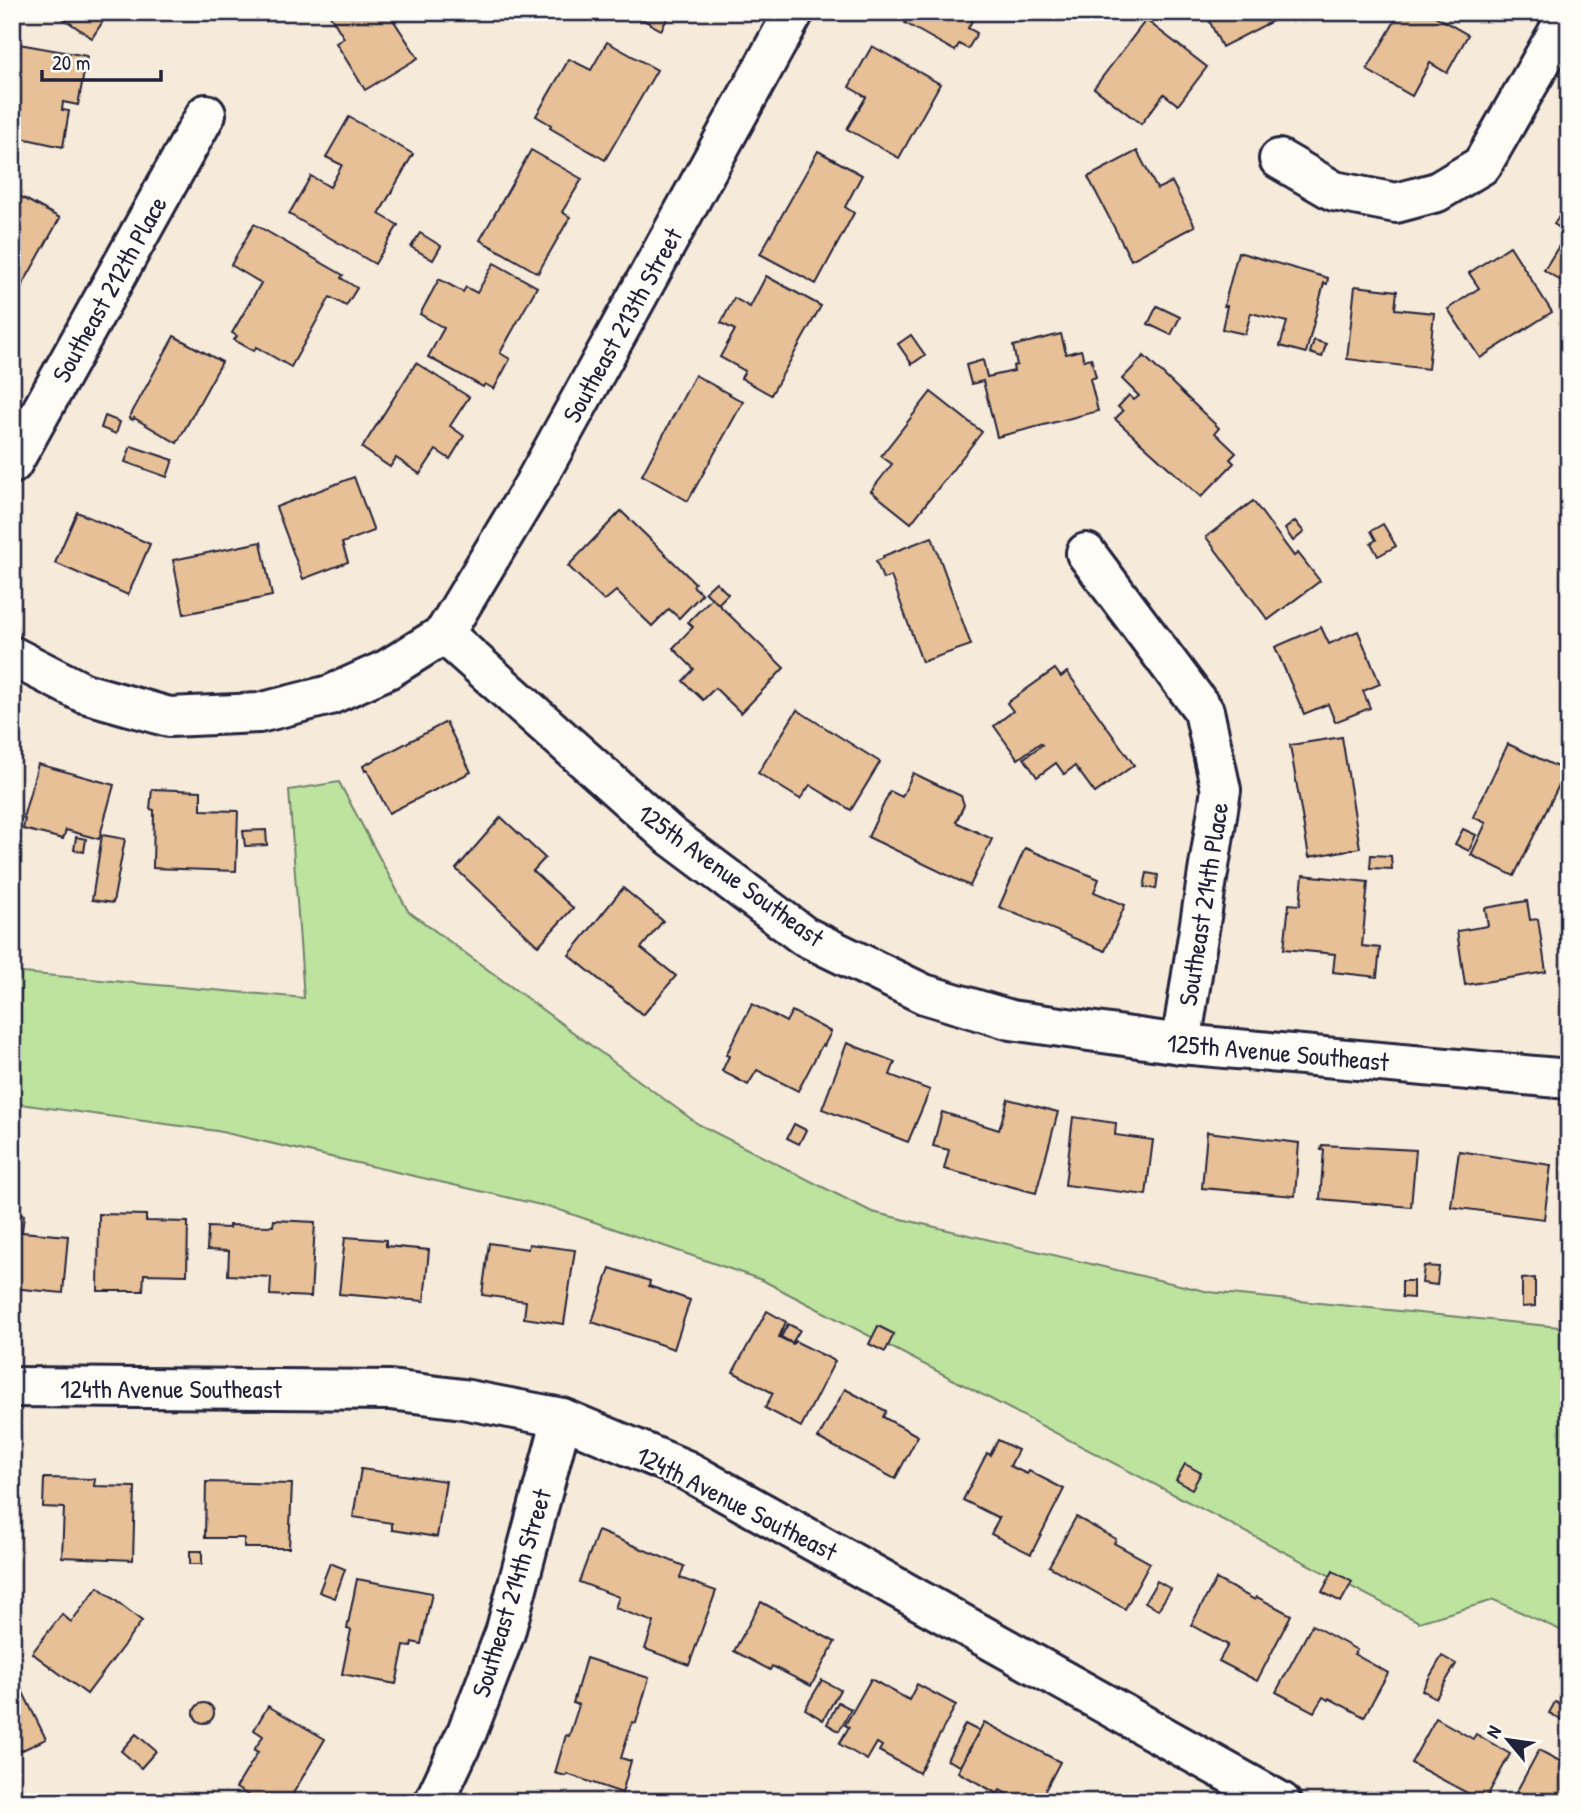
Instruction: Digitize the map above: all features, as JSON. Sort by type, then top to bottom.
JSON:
[{"type":"street","name":"Southeast 213th Street","points":[[444,634],[533,486],[794,12]]},
{"type":"street","points":[[1279,159],[1334,191],[1396,203],[1437,192],[1482,165],[1569,13]]},
{"type":"street","name":"Southeast 212th Place","points":[[12,464],[206,114]]},
{"type":"street","name":"Southeast 214th Place","points":[[1086,553],[1204,711],[1221,790],[1181,1044]]},
{"type":"street","points":[[12,656],[84,693],[169,717],[259,713],[330,695],[388,669],[444,634]]},
{"type":"street","name":"125th Avenue Southeast","points":[[444,634],[668,834],[804,936],[924,994],[1011,1020],[1181,1044],[1569,1079]]},
{"type":"street","name":"124th Avenue Southeast","points":[[12,1387],[390,1390],[463,1399],[562,1418],[686,1470],[1281,1802]]},
{"type":"street","name":"Southeast 214th Street","points":[[434,1802],[467,1732],[505,1633],[562,1418]]},
{"type":"green space","points":[[339,782],[408,911],[698,1124],[872,1212],[1209,1292],[1569,1328],[1569,1634],[1494,1600],[1419,1622],[762,1280],[554,1208],[217,1131],[12,1103],[12,972],[304,998],[289,790]]},
{"type":"building","points":[[54,12],[109,12],[92,38]]},
{"type":"building","points":[[328,12],[388,12],[418,58],[365,90],[336,43],[344,38]]},
{"type":"building","points":[[630,12],[671,12],[661,30]]},
{"type":"building","points":[[912,12],[977,12],[968,28],[977,33],[968,49],[959,44],[955,51],[905,23]]},
{"type":"building","points":[[1205,12],[1290,12],[1222,47]]},
{"type":"building","points":[[1400,12],[1428,12],[1468,35],[1447,73],[1430,63],[1412,96],[1367,70]]},
{"type":"building","points":[[1146,20],[1207,67],[1178,105],[1164,94],[1141,124],[1094,88]]},
{"type":"building","points":[[607,42],[657,70],[605,160],[550,128],[551,125],[536,116],[569,59],[591,70]]},
{"type":"building","points":[[19,44],[87,56],[78,105],[63,102],[62,110],[69,111],[63,147],[12,136],[12,80]]},
{"type":"building","points":[[872,46],[940,84],[899,158],[847,129],[866,97],[849,87]]},
{"type":"building","points":[[349,117],[413,154],[379,214],[398,225],[375,264],[289,214],[311,176],[330,187],[342,165],[326,157]]},
{"type":"building","points":[[531,150],[582,179],[562,212],[570,217],[538,273],[480,240]]},
{"type":"building","points":[[818,151],[862,175],[845,207],[854,213],[816,284],[760,254]]},
{"type":"building","points":[[1137,151],[1157,189],[1172,182],[1195,226],[1131,260],[1088,177]]},
{"type":"building","points":[[12,192],[60,218],[18,293],[12,290]]},
{"type":"building","points":[[1569,201],[1569,286],[1544,270],[1567,233],[1554,224]]},
{"type":"building","points":[[254,224],[343,275],[341,278],[357,288],[346,306],[330,297],[291,367],[256,347],[254,351],[234,340],[237,336],[232,333],[261,283],[231,265]]},
{"type":"building","points":[[420,233],[441,246],[433,260],[411,247]]},
{"type":"building","points":[[1510,246],[1552,312],[1480,358],[1448,309],[1479,288],[1469,273]]},
{"type":"building","points":[[1238,252],[1328,278],[1327,284],[1324,283],[1306,353],[1280,346],[1287,322],[1251,313],[1245,334],[1222,329],[1227,306],[1224,306]]},
{"type":"building","points":[[494,263],[537,287],[500,353],[510,359],[494,389],[485,384],[483,387],[428,357],[444,328],[420,314],[439,279],[463,292],[466,287],[477,293]]},
{"type":"building","points":[[766,276],[821,306],[771,395],[741,378],[745,371],[720,357],[735,330],[721,323],[734,298],[750,307]]},
{"type":"building","points":[[1355,286],[1397,291],[1395,309],[1434,313],[1428,369],[1347,359]]},
{"type":"building","points":[[1157,306],[1180,317],[1171,335],[1148,324]]},
{"type":"building","points":[[1061,334],[1066,354],[1081,350],[1084,360],[1091,358],[1096,377],[1090,379],[1098,411],[997,437],[983,381],[971,384],[966,365],[983,360],[987,377],[1014,371],[1013,366],[1017,365],[1013,346]]},
{"type":"building","points":[[911,335],[925,355],[912,364],[898,344]]},
{"type":"building","points":[[174,336],[222,362],[177,443],[134,418],[129,418]]},
{"type":"building","points":[[1314,340],[1326,344],[1322,357],[1310,353]]},
{"type":"building","points":[[1144,356],[1219,428],[1215,433],[1236,453],[1230,459],[1234,463],[1201,497],[1115,419],[1123,411],[1118,407],[1129,395],[1134,400],[1139,396],[1122,379]]},
{"type":"building","points":[[416,363],[469,397],[450,426],[464,436],[450,459],[436,450],[420,474],[396,458],[390,467],[362,448]]},
{"type":"building","points":[[695,375],[743,402],[688,501],[642,475]]},
{"type":"building","points":[[931,392],[982,432],[911,523],[871,491],[892,464],[881,456]]},
{"type":"building","points":[[105,416],[120,422],[116,434],[101,428]]},
{"type":"building","points":[[131,446],[173,460],[167,477],[125,462]]},
{"type":"building","points":[[354,477],[374,531],[342,543],[348,562],[303,579],[276,507]]},
{"type":"building","points":[[1253,501],[1294,556],[1298,553],[1320,581],[1268,620],[1206,537]]},
{"type":"building","points":[[621,511],[695,583],[693,586],[702,594],[679,618],[669,609],[652,626],[616,591],[604,601],[568,566]]},
{"type":"building","points":[[77,512],[150,544],[128,595],[55,563]]},
{"type":"building","points":[[1295,521],[1304,532],[1293,541],[1285,529]]},
{"type":"building","points":[[1383,524],[1396,546],[1378,556],[1371,543],[1376,540],[1371,531]]},
{"type":"building","points":[[932,537],[971,645],[922,662],[891,576],[883,579],[876,561]]},
{"type":"building","points":[[261,542],[272,596],[184,614],[173,560]]},
{"type":"building","points":[[716,582],[728,594],[718,604],[705,592]]},
{"type":"building","points":[[712,598],[784,668],[741,713],[715,688],[703,700],[683,681],[694,669],[673,648],[693,627],[688,622]]},
{"type":"building","points":[[1321,627],[1329,644],[1358,631],[1380,684],[1363,691],[1370,708],[1335,722],[1328,704],[1304,714],[1275,647]]},
{"type":"building","points":[[1055,669],[1061,677],[1067,672],[1134,765],[1095,793],[1075,766],[1064,774],[1056,763],[1037,777],[1024,758],[1042,745],[1040,743],[1018,759],[994,726],[1013,711],[1007,703]]},
{"type":"building","points":[[797,710],[880,762],[851,810],[810,785],[800,799],[758,773]]},
{"type":"building","points":[[446,722],[471,772],[389,813],[363,766]]},
{"type":"building","points":[[1342,737],[1360,848],[1309,857],[1290,745]]},
{"type":"building","points":[[1508,744],[1566,771],[1514,876],[1471,855],[1486,823],[1473,817]]},
{"type":"building","points":[[38,764],[114,785],[99,839],[66,830],[63,839],[23,829],[23,818]]},
{"type":"building","points":[[913,773],[961,796],[964,805],[956,822],[992,839],[970,886],[868,837],[890,791],[902,797]]},
{"type":"building","points":[[152,789],[201,791],[201,810],[238,811],[236,871],[153,868],[154,810],[150,809]]},
{"type":"building","points":[[501,817],[545,858],[533,871],[573,908],[538,946],[456,869]]},
{"type":"building","points":[[1463,829],[1476,835],[1469,851],[1455,844]]},
{"type":"building","points":[[266,830],[267,845],[245,846],[243,831]]},
{"type":"building","points":[[102,835],[125,839],[113,903],[92,900]]},
{"type":"building","points":[[76,837],[86,839],[84,852],[74,850]]},
{"type":"building","points":[[1025,848],[1099,879],[1094,892],[1125,905],[1105,951],[999,907]]},
{"type":"building","points":[[1371,855],[1391,856],[1392,869],[1370,868]]},
{"type":"building","points":[[1147,873],[1158,875],[1156,889],[1144,887]]},
{"type":"building","points":[[1303,875],[1368,882],[1362,946],[1380,948],[1377,977],[1333,972],[1335,954],[1284,949],[1289,904],[1300,905]]},
{"type":"building","points":[[623,888],[663,921],[641,948],[676,976],[643,1015],[569,955]]},
{"type":"building","points":[[1527,901],[1530,920],[1538,919],[1546,972],[1465,985],[1457,931],[1488,926],[1485,908]]},
{"type":"building","points":[[752,1004],[786,1022],[792,1011],[831,1032],[798,1091],[757,1070],[748,1085],[722,1071],[729,1056],[726,1055]]},
{"type":"building","points":[[847,1043],[895,1062],[890,1075],[930,1090],[908,1142],[822,1109]]},
{"type":"building","points":[[1008,1099],[1058,1112],[1036,1193],[944,1169],[949,1150],[933,1146],[942,1112],[999,1130]]},
{"type":"building","points":[[1073,1117],[1116,1123],[1115,1135],[1153,1140],[1146,1195],[1065,1185]]},
{"type":"building","points":[[794,1124],[806,1130],[799,1144],[787,1138]]},
{"type":"building","points":[[1207,1132],[1299,1143],[1295,1196],[1202,1188]]},
{"type":"building","points":[[1322,1145],[1416,1150],[1411,1207],[1320,1199],[1324,1150],[1321,1150]]},
{"type":"building","points":[[1459,1151],[1551,1165],[1544,1219],[1451,1207]]},
{"type":"building","points":[[12,1214],[24,1215],[22,1232],[68,1236],[63,1293],[12,1288]]},
{"type":"building","points":[[99,1214],[146,1215],[146,1221],[188,1222],[187,1275],[144,1274],[143,1291],[98,1291]]},
{"type":"building","points":[[274,1220],[315,1222],[311,1297],[270,1295],[271,1277],[228,1275],[229,1251],[207,1250],[208,1227],[273,1226]]},
{"type":"building","points":[[345,1237],[386,1240],[386,1246],[429,1250],[424,1301],[339,1294]]},
{"type":"building","points":[[489,1243],[528,1249],[529,1244],[575,1250],[564,1324],[524,1318],[526,1301],[482,1295]]},
{"type":"building","points":[[1424,1266],[1439,1267],[1437,1285],[1422,1283]]},
{"type":"building","points":[[610,1268],[650,1281],[649,1286],[690,1300],[674,1349],[592,1322]]},
{"type":"building","points":[[1535,1278],[1535,1306],[1522,1307],[1522,1279]]},
{"type":"building","points":[[1402,1281],[1413,1281],[1413,1298],[1402,1297]]},
{"type":"building","points":[[767,1311],[786,1322],[779,1337],[793,1344],[795,1341],[835,1361],[801,1427],[765,1408],[773,1393],[733,1372]]},
{"type":"building","points":[[788,1324],[800,1330],[792,1343],[781,1337]]},
{"type":"building","points":[[878,1326],[894,1334],[885,1352],[869,1344]]},
{"type":"building","points":[[845,1389],[886,1411],[883,1417],[918,1436],[895,1479],[818,1438]]},
{"type":"building","points":[[998,1440],[1018,1450],[1010,1466],[1027,1474],[1029,1471],[1064,1489],[1031,1554],[991,1534],[999,1518],[963,1500],[987,1453],[990,1455]]},
{"type":"building","points":[[1185,1464],[1201,1473],[1192,1489],[1176,1480]]},
{"type":"building","points":[[361,1469],[446,1481],[437,1537],[392,1530],[392,1523],[353,1517]]},
{"type":"building","points":[[44,1478],[95,1479],[94,1486],[135,1487],[133,1560],[62,1557],[64,1508],[43,1507]]},
{"type":"building","points":[[206,1482],[292,1484],[289,1548],[244,1548],[244,1538],[205,1538]]},
{"type":"building","points":[[1076,1517],[1116,1539],[1114,1543],[1150,1563],[1125,1609],[1049,1566]]},
{"type":"building","points":[[598,1531],[684,1566],[680,1578],[716,1591],[689,1665],[645,1649],[654,1622],[615,1608],[619,1597],[579,1582]]},
{"type":"building","points":[[190,1551],[202,1551],[202,1564],[190,1564]]},
{"type":"building","points":[[330,1563],[345,1569],[335,1598],[319,1592]]},
{"type":"building","points":[[1333,1571],[1352,1582],[1341,1602],[1322,1592]]},
{"type":"building","points":[[357,1579],[432,1593],[421,1644],[412,1642],[411,1647],[404,1646],[396,1684],[342,1674]]},
{"type":"building","points":[[1216,1579],[1291,1615],[1257,1681],[1219,1661],[1228,1645],[1191,1625]]},
{"type":"building","points":[[1157,1581],[1171,1589],[1158,1610],[1145,1602]]},
{"type":"building","points":[[98,1587],[142,1621],[87,1694],[32,1653],[62,1614],[71,1622]]},
{"type":"building","points":[[761,1602],[835,1642],[811,1686],[772,1666],[770,1670],[734,1651]]},
{"type":"building","points":[[1312,1625],[1357,1650],[1354,1654],[1388,1673],[1364,1717],[1323,1697],[1314,1712],[1276,1692]]},
{"type":"building","points":[[1442,1656],[1456,1664],[1436,1698],[1422,1690]]},
{"type":"building","points":[[586,1658],[649,1678],[636,1723],[632,1722],[621,1758],[631,1761],[622,1793],[567,1774],[555,1773],[566,1735],[569,1736],[579,1705],[573,1703]]},
{"type":"building","points":[[14,1674],[46,1739],[12,1755],[12,1675]]},
{"type":"building","points":[[871,1679],[909,1700],[917,1684],[956,1705],[919,1773],[879,1751],[882,1746],[877,1743],[867,1760],[839,1744],[849,1727],[845,1725]]},
{"type":"building","points":[[822,1680],[840,1690],[823,1720],[805,1709]]},
{"type":"building","points":[[838,1702],[851,1709],[839,1731],[827,1724]]},
{"type":"building","points":[[1555,1702],[1568,1708],[1562,1720],[1549,1713]]},
{"type":"building","points":[[204,1703],[211,1706],[214,1713],[211,1720],[204,1723],[197,1720],[194,1713],[197,1706]]},
{"type":"building","points":[[268,1706],[325,1739],[288,1802],[260,1802],[236,1788],[258,1752],[254,1750],[263,1736],[254,1730]]},
{"type":"building","points":[[1436,1718],[1473,1739],[1476,1734],[1510,1754],[1484,1802],[1411,1763]]},
{"type":"building","points":[[984,1722],[1060,1762],[1039,1802],[1005,1802],[1008,1795],[1000,1790],[998,1794],[958,1772]]},
{"type":"building","points":[[965,1724],[979,1731],[960,1766],[947,1760]]},
{"type":"building","points":[[136,1734],[156,1751],[141,1768],[121,1751]]},
{"type":"building","points":[[1539,1750],[1569,1766],[1569,1802],[1511,1802]]}]
